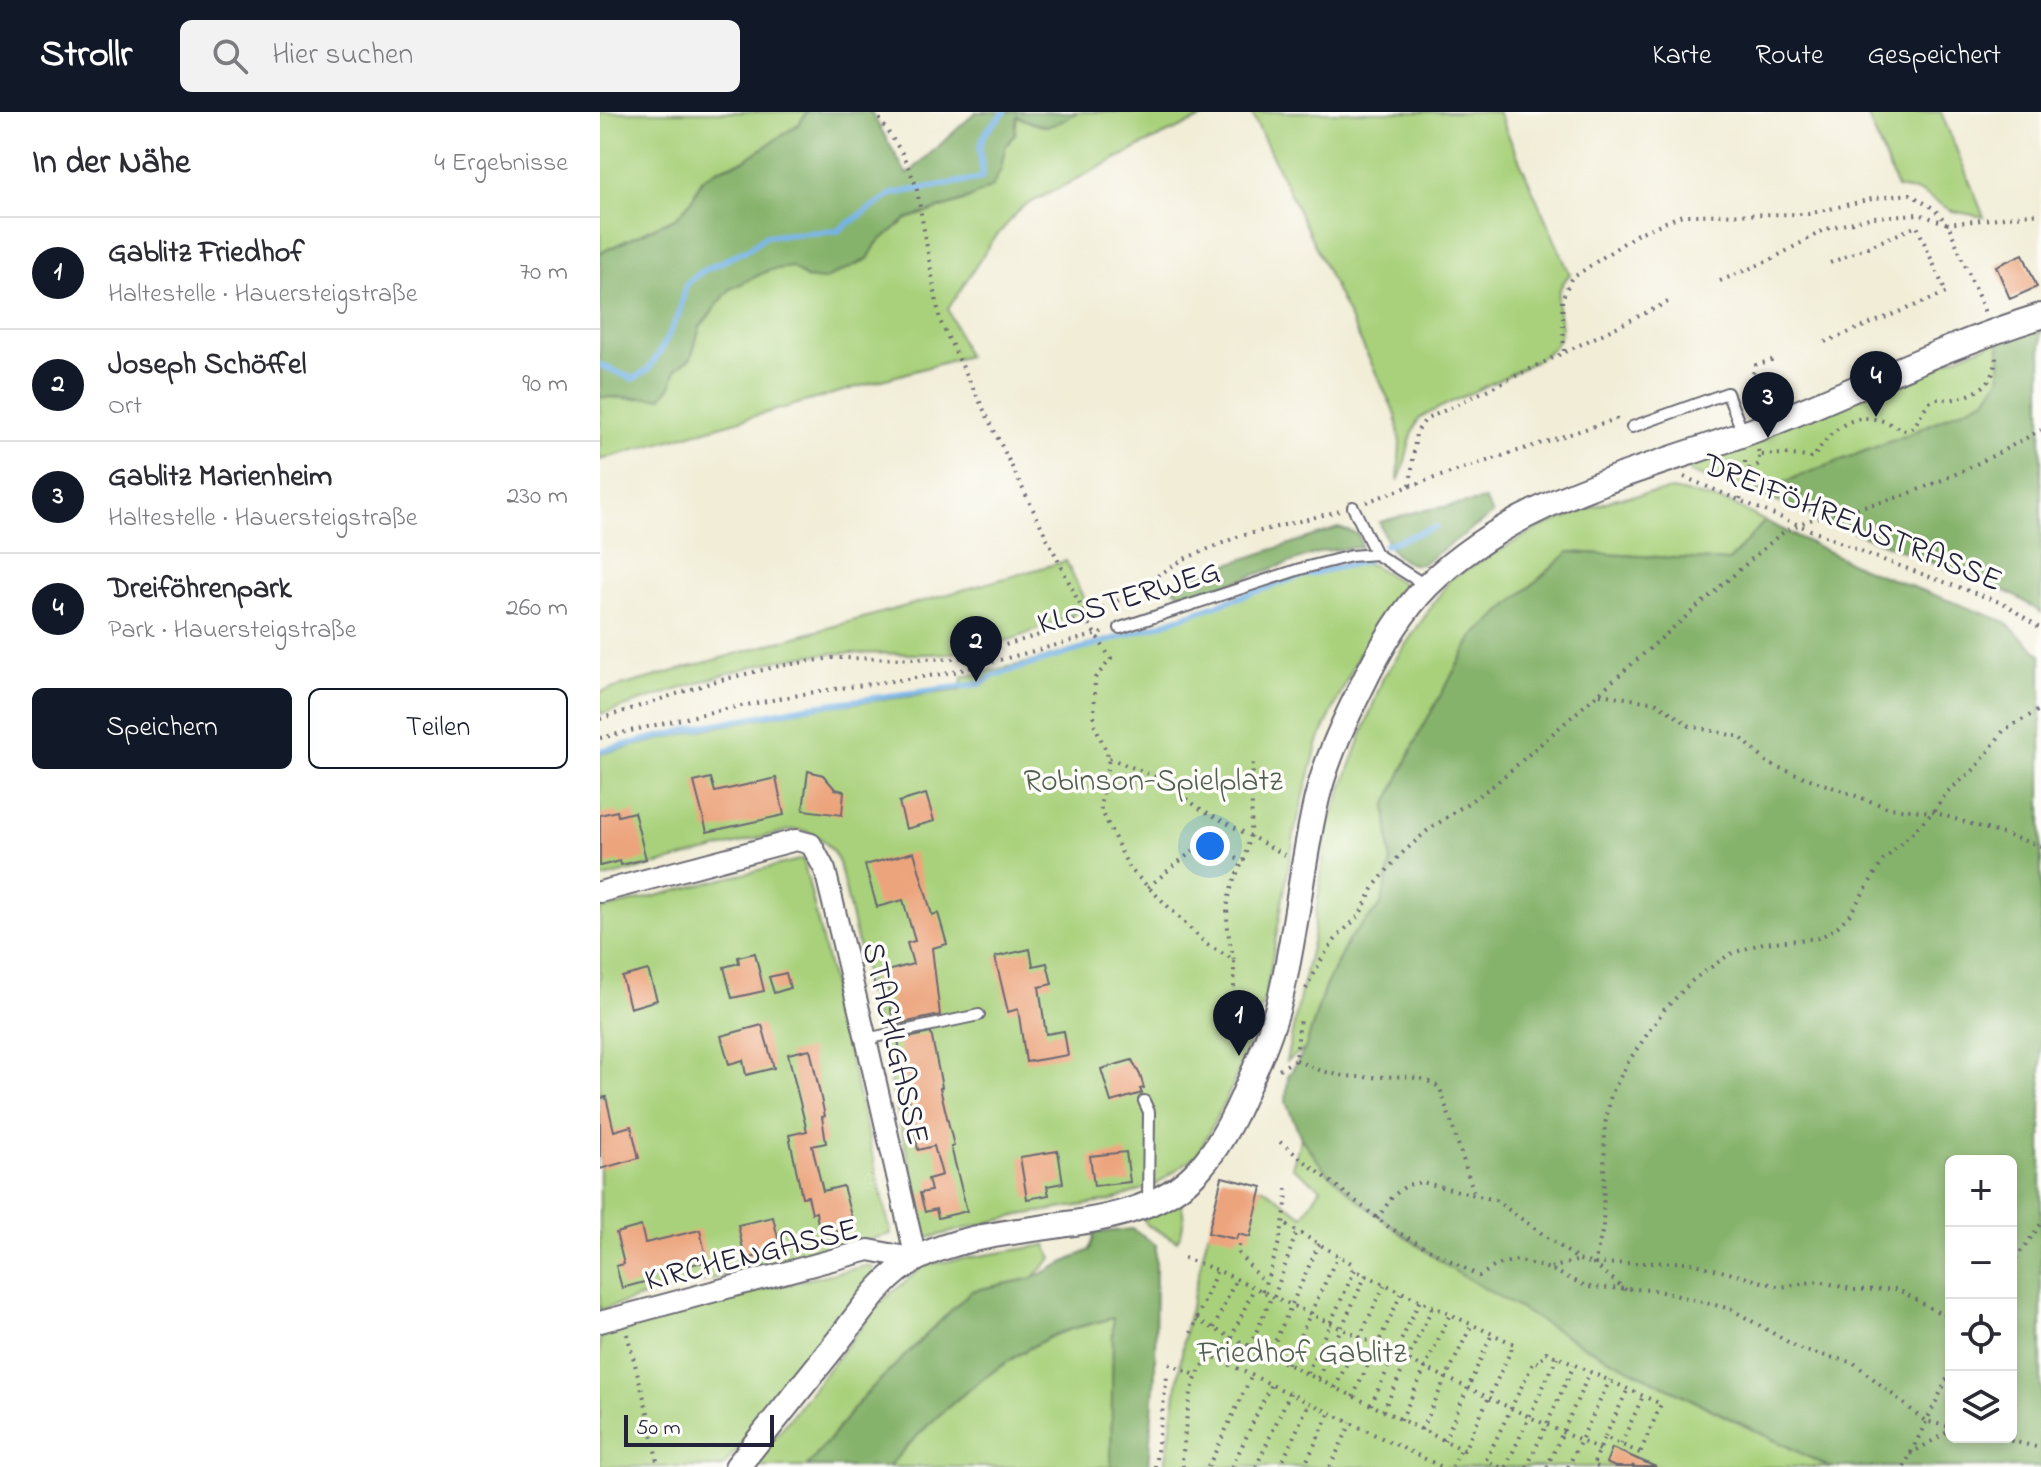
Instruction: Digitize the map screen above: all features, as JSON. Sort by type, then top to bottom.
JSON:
[{"type":"street","points":[[737,1467],[877,1292],[916,1259],[983,1236],[1122,1214],[1183,1184],[1205,1164],[1229,1127],[1258,1063],[1277,1010],[1321,783],[1340,728],[1382,648],[1426,586],[1481,544],[1542,507],[1641,468],[1747,432],[1993,331],[2041,316]]},
{"type":"street","name":"STACHLGASSE","points":[[600,892],[796,840],[811,844],[825,870],[916,1259]]},
{"type":"street","name":"KIRCHENGASSE","points":[[600,1322],[869,1250],[916,1259]]},
{"type":"lane","points":[[1632,427],[1727,393],[1747,432]]},
{"type":"lane","points":[[1353,507],[1376,554],[1426,586]]},
{"type":"lane","name":"KLOSTERWEG","points":[[1120,628],[1300,569],[1351,556],[1376,554]]},
{"type":"lane","points":[[866,1039],[979,1015]]},
{"type":"lane","points":[[1144,1101],[1149,1112],[1148,1203]]},
{"type":"path","points":[[875,112],[902,153],[916,185],[940,321],[1085,615],[1111,659],[1095,678],[1094,723],[1109,758],[1100,807],[1129,868],[1206,944],[1234,960]]},
{"type":"path","points":[[1564,351],[1562,299],[1571,279],[1637,234],[1682,215],[1808,214],[1876,198],[1910,194],[1933,208],[1948,224],[1993,331],[1996,366],[1993,378],[1988,384],[1953,399],[1930,403],[1912,428],[1907,430],[1870,418],[1849,421],[1832,432],[1813,458],[1753,452],[1744,459],[1745,466],[1750,470]]},
{"type":"path","points":[[1720,281],[1770,260],[1826,229],[1873,217],[1919,214],[1948,224],[2041,213]]},
{"type":"path","points":[[1825,342],[1946,293],[1917,226],[1830,263]]},
{"type":"path","points":[[1410,486],[1416,433],[1425,420],[1670,301]]},
{"type":"path","points":[[1747,432],[1742,403],[1756,365],[1775,359]]},
{"type":"path","points":[[600,719],[713,682],[779,666],[832,658],[957,659],[1053,631],[1121,599],[1184,559],[1237,537],[1353,507],[1616,419],[1622,430],[1632,427]]},
{"type":"path","points":[[1304,992],[1324,955],[1359,916],[1375,885],[1398,857],[1427,831],[1494,785],[1778,536],[1796,524],[1905,495],[1979,464],[2041,430]]},
{"type":"path","points":[[1740,499],[1750,470],[1759,464],[1759,455]]},
{"type":"path","name":"DREIFÖHRENSTRASSE","points":[[1677,474],[1875,557],[2005,604],[2041,629]]},
{"type":"path","name":"KLOSTERWEG","points":[[600,738],[806,694],[950,673],[1120,628]]},
{"type":"path","points":[[1600,694],[1657,703],[1690,726],[1740,737],[1769,764],[1889,808],[1933,812],[2041,846]]},
{"type":"path","points":[[1594,1264],[1603,1228],[1605,1124],[1611,1095],[1628,1062],[1664,1010],[1694,979],[1730,954],[1763,943],[1820,938],[1838,926],[1850,914],[1883,861],[1933,812],[1947,792],[1976,768],[2004,730],[2041,709]]},
{"type":"path","points":[[1109,758],[1156,777],[1199,808],[1251,834],[1303,867]]},
{"type":"path","points":[[1253,763],[1251,834],[1244,860],[1233,880],[1225,912],[1234,960],[1230,1037],[1258,1063],[1274,1072],[1296,1060]]},
{"type":"path","points":[[1148,887],[1185,855],[1202,846],[1222,856],[1244,860]]},
{"type":"path","points":[[1296,1060],[1295,1046],[1302,1006]]},
{"type":"path","points":[[1296,1060],[1315,1070],[1357,1077],[1406,1077],[1431,1081],[1440,1088],[1474,1193]]},
{"type":"path","points":[[1280,1142],[1377,1219],[1479,1276],[1497,1265],[1517,1260],[1550,1269],[1588,1287],[1654,1290],[1731,1309],[1802,1350],[1854,1363],[1925,1421],[1945,1426]]},
{"type":"path","points":[[1377,1219],[1393,1196],[1407,1185],[1422,1182],[1495,1200],[1579,1260],[1594,1264],[1688,1262],[1781,1287],[1819,1281],[1854,1290],[1897,1289],[1945,1315]]},
{"type":"path","points":[[1262,1291],[1276,1256],[1287,1187]]},
{"type":"path","points":[[1283,1223],[1351,1263],[1355,1270],[1514,1344],[1464,1450],[1461,1449],[1452,1467]]},
{"type":"path","points":[[2017,1257],[2041,1224]]},
{"type":"path","points":[[1250,1346],[1297,1231]]},
{"type":"path","points":[[1269,1355],[1319,1244]]},
{"type":"path","points":[[1239,1245],[1238,1253],[1265,1283]]},
{"type":"path","points":[[1287,1364],[1338,1255]]},
{"type":"path","points":[[1184,1258],[1217,1270],[1600,1450]]},
{"type":"path","points":[[1550,1269],[1579,1260]]},
{"type":"path","points":[[1594,1264],[1626,1290]]},
{"type":"path","points":[[1191,1333],[1217,1270]]},
{"type":"path","points":[[1306,1374],[1355,1270]]},
{"type":"path","points":[[1318,1379],[1366,1275]]},
{"type":"path","points":[[1214,1328],[1236,1279]]},
{"type":"path","points":[[1335,1388],[1385,1284]]},
{"type":"path","points":[[1221,1360],[1254,1288]]},
{"type":"path","points":[[1353,1397],[1402,1292]]},
{"type":"path","points":[[1371,1405],[1420,1300]]},
{"type":"path","points":[[1383,1411],[1433,1306]]},
{"type":"path","points":[[1401,1420],[1450,1314]]},
{"type":"path","points":[[622,1316],[650,1421],[658,1467]]},
{"type":"path","points":[[1196,1320],[1461,1449]]},
{"type":"path","points":[[1421,1430],[1472,1324]]},
{"type":"path","points":[[1444,1441],[1492,1334]]},
{"type":"path","points":[[1557,1357],[1503,1467],[1486,1460],[1534,1361],[1539,1363],[1546,1352],[1661,1404],[1635,1466]]},
{"type":"path","points":[[1183,1467],[1196,1375],[1206,1360],[1214,1357],[1442,1467]]},
{"type":"path","points":[[1169,1364],[1196,1375]]},
{"type":"path","points":[[1527,1467],[1574,1365]]},
{"type":"path","points":[[1547,1467],[1590,1372]]},
{"type":"path","points":[[1208,1467],[1252,1375]]},
{"type":"path","points":[[1155,1467],[1167,1376]]},
{"type":"path","points":[[1568,1467],[1610,1380]]},
{"type":"path","points":[[1904,1467],[1945,1383]]},
{"type":"path","points":[[1232,1467],[1271,1384]]},
{"type":"path","points":[[1594,1466],[1628,1389]]},
{"type":"path","points":[[1256,1467],[1290,1393]]},
{"type":"path","points":[[1621,1444],[1643,1396]]},
{"type":"path","points":[[1280,1467],[1309,1403]]},
{"type":"path","points":[[1304,1467],[1330,1412]]},
{"type":"path","points":[[1330,1467],[1351,1423]]},
{"type":"path","points":[[1908,1456],[1945,1432]]},
{"type":"path","points":[[1605,1437],[1640,1453]]},
{"type":"path","points":[[2017,1442],[2041,1448]]},
{"type":"green space","points":[[600,112],[807,112],[799,124],[745,160],[702,179],[692,200],[677,217],[600,253]]},
{"type":"green space","points":[[807,112],[871,112],[907,175],[976,112],[1077,112],[1048,126],[1017,116],[1015,134],[1005,147],[1001,169],[992,187],[963,201],[907,219],[877,243],[868,259],[823,280],[806,278],[792,267],[769,270],[730,289],[700,327],[691,358],[676,369],[671,386],[661,398],[600,397],[600,253],[677,217],[692,200],[702,179],[745,160],[799,124]]},
{"type":"green space","points":[[1077,112],[1215,112],[1022,207],[992,241],[948,309],[967,356],[600,460],[600,397],[638,399],[671,386],[676,369],[691,357],[700,327],[730,289],[769,270],[792,267],[806,278],[867,259],[877,243],[907,219],[963,201],[1001,169],[1005,147],[1014,134],[1017,116],[1048,126]]},
{"type":"green space","points":[[1251,112],[1498,112],[1570,274],[1558,294],[1561,328],[1556,344],[1532,363],[1419,419],[1398,481],[1400,443],[1396,415]]},
{"type":"green space","points":[[1866,112],[1941,112],[1984,217],[1952,211],[1920,192],[1897,188]]},
{"type":"green space","points":[[2041,327],[2041,613],[1993,585],[1755,493],[1907,435],[1986,399],[2001,377],[1999,340]]},
{"type":"green space","points":[[1999,340],[2001,378],[1986,399],[1907,435],[1755,493],[1691,473],[1686,465]]},
{"type":"green space","points":[[1673,490],[1730,503],[1765,521],[1729,561],[1569,552],[1386,806],[1391,863],[1381,906],[1349,939],[1325,987],[1305,1049],[1286,1061],[1313,937],[1327,829],[1383,678],[1451,578],[1539,528],[1617,498]]},
{"type":"green space","points":[[1485,500],[1493,514],[1422,564],[1399,558],[1385,538],[1380,522],[1419,511]]},
{"type":"green space","points":[[1765,521],[1862,568],[2004,621],[2041,655],[2041,1467],[1829,1467],[1587,1348],[1451,1269],[1363,1204],[1325,1170],[1301,1138],[1286,1102],[1288,1077],[1305,1049],[1325,987],[1349,939],[1381,905],[1391,863],[1386,806],[1420,732],[1473,637],[1569,552],[1729,561]]},
{"type":"green space","points":[[1338,528],[1358,534],[1361,547],[1323,551],[1186,599],[1174,589],[1195,575]]},
{"type":"green space","points":[[1066,561],[1088,608],[1003,642],[950,653],[804,656],[726,674],[600,714],[600,692]]},
{"type":"green space","name":"Robinson-Spielplatz","points":[[1349,562],[1372,565],[1412,589],[1359,654],[1318,742],[1295,830],[1266,994],[1233,1085],[1198,1154],[1157,1184],[1110,1201],[1020,1215],[927,1238],[839,863],[826,843],[806,831],[790,830],[600,879],[600,754],[807,709],[961,690],[962,677],[1031,662],[1150,626],[1298,575]]},
{"type":"green space","points":[[803,859],[891,1234],[600,1310],[600,910]]},
{"type":"green space","name":"Friedhof Gablitz","points":[[1301,1138],[1347,1189],[1372,1211],[1456,1271],[1592,1349],[1829,1467],[1165,1467],[1185,1332],[1208,1233],[1262,1187],[1303,1216],[1321,1188],[1292,1167]]},
{"type":"green space","points":[[1176,1201],[1181,1205],[1183,1215],[1177,1241],[1147,1225],[1143,1218]]},
{"type":"green space","points":[[1132,1229],[1156,1245],[1155,1372],[1148,1467],[1111,1467],[1113,1318],[1055,1335],[1004,1364],[943,1412],[888,1467],[807,1467],[864,1396],[971,1291],[1033,1278],[1090,1250],[1095,1233]]},
{"type":"green space","points":[[1046,1245],[1052,1258],[1033,1278],[971,1291],[864,1396],[807,1467],[752,1467],[880,1303],[925,1265]]},
{"type":"green space","points":[[873,1267],[874,1272],[723,1467],[600,1467],[600,1338],[768,1288]]},
{"type":"green space","points":[[1114,1318],[1111,1467],[888,1467],[942,1412],[1004,1364],[1056,1335]]},
{"type":"building","points":[[2023,254],[2037,287],[2010,299],[1996,266]]},
{"type":"building","points":[[808,771],[823,775],[835,789],[844,791],[842,815],[803,810]]},
{"type":"building","points":[[711,778],[715,792],[776,778],[784,815],[707,832],[694,782]]},
{"type":"building","points":[[926,794],[934,821],[906,829],[899,802]]},
{"type":"building","points":[[617,811],[618,816],[634,812],[646,859],[600,866],[600,815]]},
{"type":"building","points":[[914,852],[932,915],[938,913],[947,944],[932,948],[940,1015],[893,1025],[888,987],[876,990],[872,975],[913,964],[907,943],[915,941],[903,900],[877,907],[865,865]]},
{"type":"building","points":[[1030,949],[1033,966],[1047,963],[1052,984],[1039,987],[1046,1034],[1064,1031],[1068,1055],[1026,1062],[1018,1009],[1008,1012],[995,957]]},
{"type":"building","points":[[755,953],[764,991],[732,998],[724,967],[739,963],[738,957]]},
{"type":"building","points":[[648,970],[657,1000],[630,1008],[622,977]]},
{"type":"building","points":[[786,973],[790,988],[774,993],[769,977]]},
{"type":"building","points":[[762,1025],[774,1068],[746,1075],[743,1060],[729,1064],[721,1036]]},
{"type":"building","points":[[931,1033],[954,1146],[951,1147],[967,1211],[938,1218],[936,1209],[925,1212],[920,1193],[931,1191],[928,1179],[942,1175],[934,1146],[918,1150],[898,1040]]},
{"type":"building","points":[[810,1049],[825,1116],[822,1117],[826,1143],[812,1146],[823,1191],[843,1186],[854,1227],[827,1234],[825,1222],[818,1224],[816,1212],[812,1213],[808,1196],[802,1197],[789,1135],[807,1131],[788,1054]]},
{"type":"building","points":[[1132,1060],[1144,1088],[1140,1089],[1142,1093],[1111,1102],[1101,1069]]},
{"type":"building","points":[[606,1097],[614,1131],[631,1126],[639,1158],[600,1169],[600,1098]]},
{"type":"building","points":[[1058,1151],[1063,1183],[1047,1186],[1049,1195],[1027,1199],[1020,1157]]},
{"type":"building","points":[[1126,1152],[1130,1182],[1094,1186],[1090,1156]]},
{"type":"building","points":[[1222,1177],[1262,1187],[1250,1237],[1238,1234],[1236,1239],[1208,1233]]},
{"type":"building","points":[[773,1217],[781,1251],[745,1259],[738,1225]]},
{"type":"building","points":[[641,1226],[645,1243],[700,1230],[707,1261],[647,1275],[648,1281],[622,1288],[616,1266],[624,1264],[616,1233]]},
{"type":"building","points":[[1612,1448],[1656,1467],[1615,1467],[1606,1463]]},
{"type":"waterway","points":[[600,365],[633,379],[648,370],[679,314],[686,285],[701,272],[750,248],[765,236],[837,231],[892,194],[982,178],[982,139],[1005,112]]},
{"type":"waterway","points":[[1385,545],[1436,527]]},
{"type":"waterway","points":[[600,751],[705,726],[806,707],[980,684],[993,676],[1150,628],[1301,576],[1366,561]]},
{"type":"place","name":"Dreiföhrenpark","points":[[1876,417]]},
{"type":"place","name":"Gablitz Marienheim","points":[[1768,438]]},
{"type":"place","name":"Joseph Schöffel","points":[[976,682]]},
{"type":"place","name":"Gablitz Friedhof","points":[[1239,1056]]}]
